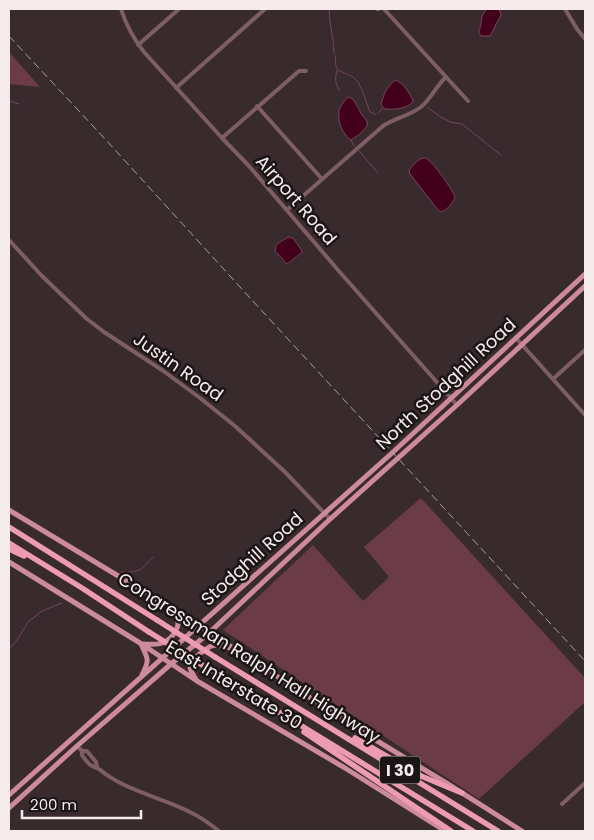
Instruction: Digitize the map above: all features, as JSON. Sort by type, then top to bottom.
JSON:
[{"type":"highway","points":[[9,522],[72,566]]},
{"type":"highway","name":"Congressman Ralph Hall Highway","points":[[9,527],[498,831]]},
{"type":"highway","name":"Congressman Ralph Hall Highway","points":[[9,543],[207,668],[473,831]]},
{"type":"highway","points":[[9,548],[28,559],[44,565]]},
{"type":"highway","points":[[301,710],[314,715],[421,776],[462,793]]},
{"type":"highway","points":[[277,711],[315,740],[451,831]]},
{"type":"main road","name":"North Stodghill Road","points":[[324,513],[585,274]]},
{"type":"main road","name":"North Stodghill Road","points":[[330,519],[457,405],[585,286]]},
{"type":"main road","name":"East Interstate 30","points":[[9,510],[173,609],[374,740],[522,831]]},
{"type":"main road","name":"Stodghill Road","points":[[9,795],[324,513]]},
{"type":"main road","name":"Stodghill Road","points":[[9,808],[77,746],[209,633],[330,519]]},
{"type":"main road","name":"East Interstate 30","points":[[9,562],[140,643],[197,681],[345,768],[446,831]]},
{"type":"main road","points":[[140,643],[158,645],[170,638],[178,624],[178,619],[173,609]]},
{"type":"main road","points":[[140,643],[146,656],[147,664],[140,678]]},
{"type":"main road","points":[[197,681],[190,670],[190,665],[198,655],[214,645],[235,649]]},
{"type":"street","name":"Airport Road","points":[[121,9],[126,24],[138,45],[249,166],[457,405]]},
{"type":"street","points":[[138,45],[179,9]]},
{"type":"street","points":[[176,88],[265,9]]},
{"type":"street","points":[[384,9],[468,101]]},
{"type":"street","points":[[565,9],[585,39]]},
{"type":"street","points":[[222,138],[299,71],[306,71]]},
{"type":"street","points":[[286,210],[383,126],[411,114],[422,106],[439,83],[446,77]]},
{"type":"street","points":[[257,106],[322,180]]},
{"type":"street","name":"Justin Road","points":[[9,240],[42,276],[87,320],[162,370],[214,409],[286,472],[330,519]]},
{"type":"street","points":[[516,338],[585,415]]},
{"type":"street","points":[[552,379],[585,350]]},
{"type":"street","points":[[77,746],[91,766],[130,787],[192,812],[219,831]]},
{"type":"street","points":[[562,804],[585,782]]},
{"type":"shaded area","points":[[487,9],[499,9],[501,15],[490,36],[481,36],[479,30],[483,15]]},
{"type":"shaded area","points":[[9,52],[40,87],[9,84]]},
{"type":"shaded area","points":[[395,80],[404,86],[413,101],[402,108],[385,109],[381,105],[383,98]]},
{"type":"shaded area","points":[[348,97],[353,99],[367,121],[367,126],[351,140],[343,131],[339,115],[340,107]]},
{"type":"shaded area","points":[[423,158],[427,159],[434,166],[455,197],[450,206],[441,212],[409,171],[415,163]]},
{"type":"shaded area","points":[[288,237],[293,238],[302,253],[287,264],[275,251],[278,244]]},
{"type":"shaded area","points":[[421,498],[585,678],[585,702],[479,799],[223,630],[313,545],[363,601],[389,577],[364,547]]},
{"type":"waterway","points":[[329,9],[334,53]]},
{"type":"waterway","points":[[336,55],[336,67],[358,82],[370,112],[375,114]]},
{"type":"waterway","points":[[337,70],[336,80],[339,90]]},
{"type":"waterway","points":[[9,101],[19,104]]},
{"type":"waterway","points":[[427,107],[450,122],[462,124],[501,155]]},
{"type":"waterway","points":[[378,113],[383,108]]},
{"type":"waterway","points":[[351,140],[354,146]]},
{"type":"waterway","points":[[359,151],[378,173]]},
{"type":"waterway","points":[[121,572],[140,570],[153,557]]},
{"type":"waterway","points":[[9,649],[28,622],[42,611],[62,603]]},
{"type":"railway","points":[[9,36],[585,661]]}]
